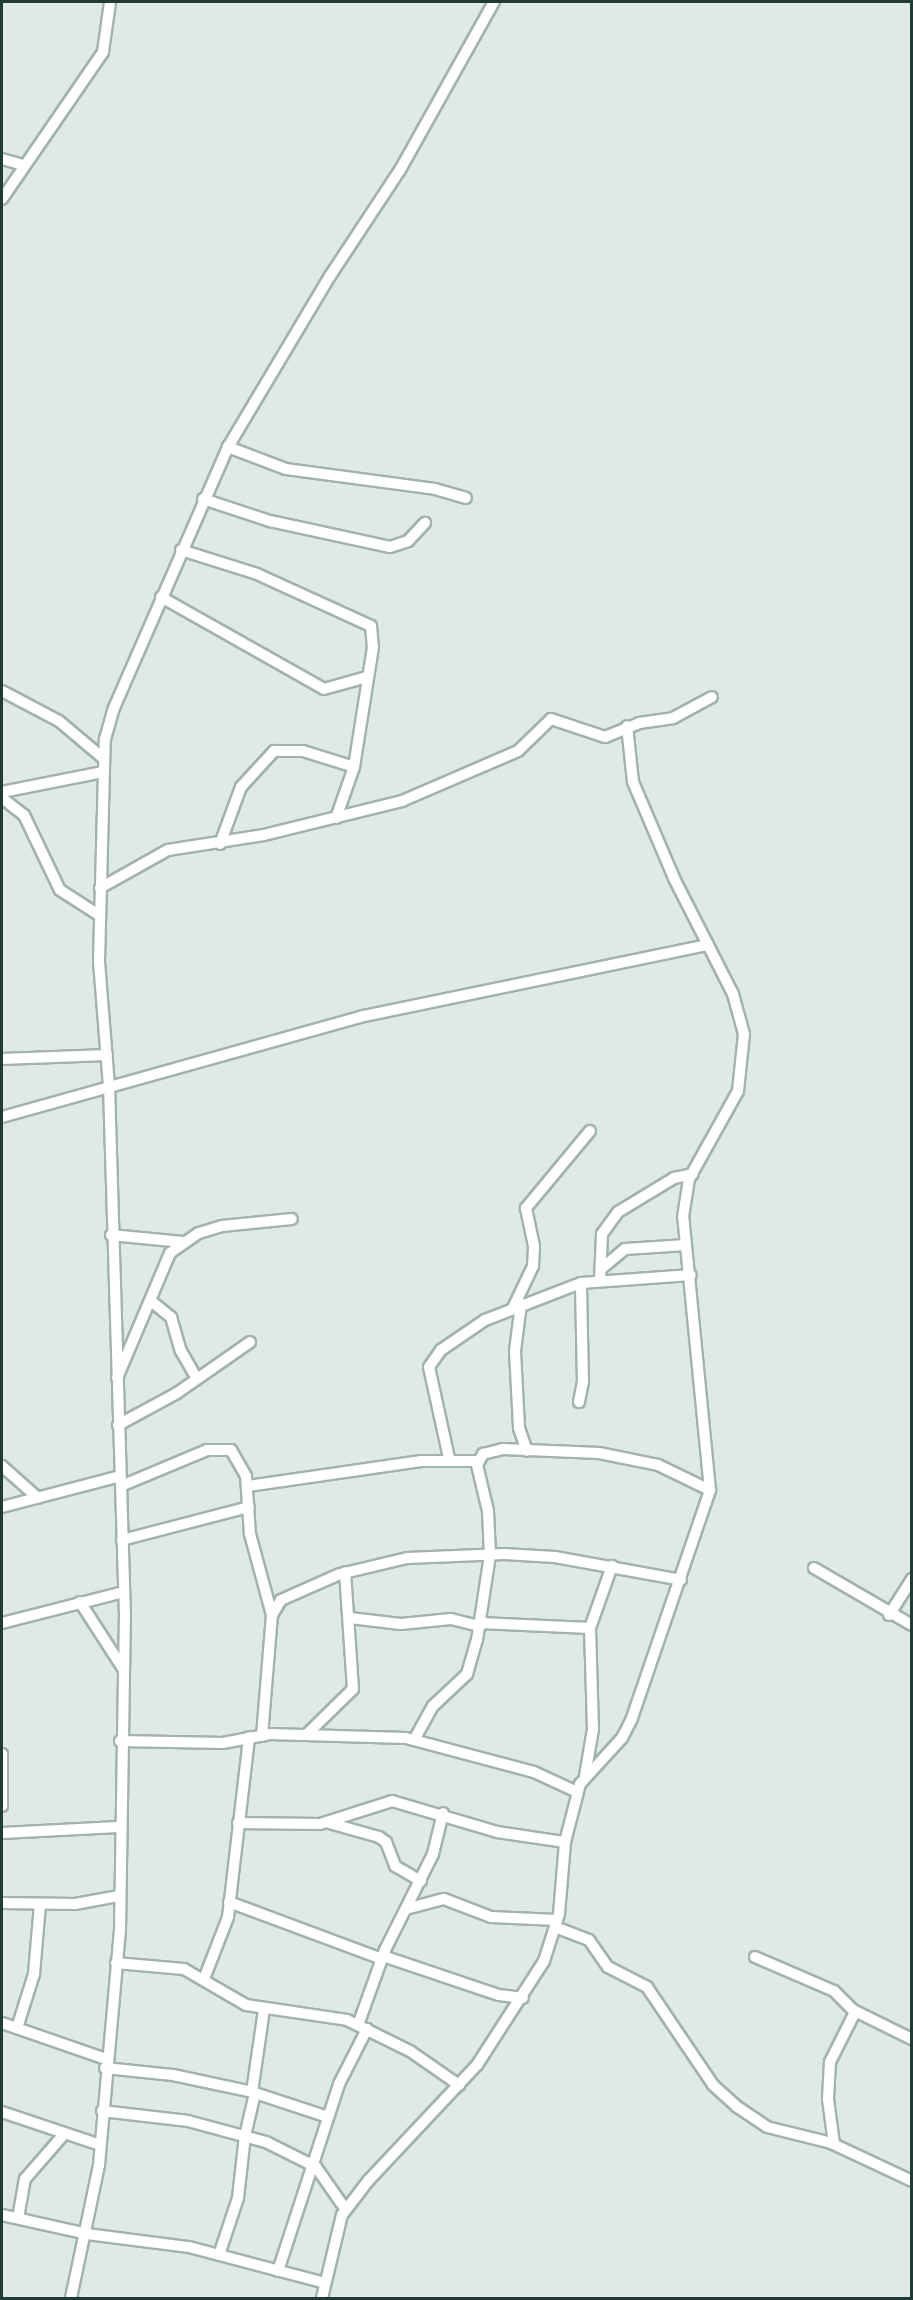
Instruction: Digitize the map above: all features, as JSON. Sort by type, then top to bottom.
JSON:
[{"type":"street","points":[[2,199],[23,165],[103,52],[110,2]]},
{"type":"street","points":[[71,2298],[87,2234],[100,2145],[116,1963],[120,1741],[124,1671],[124,1592],[111,1235],[109,1086],[99,915],[103,758],[114,708],[228,447],[330,276],[400,170],[494,2]]},
{"type":"street","points":[[2,159],[23,165]]},
{"type":"street","points":[[228,447],[286,469],[435,489],[466,498]]},
{"type":"street","points":[[203,500],[270,521],[390,547],[408,541],[425,523]]},
{"type":"street","points":[[182,550],[257,574],[367,623],[374,634],[354,767],[336,818]]},
{"type":"street","points":[[161,597],[324,689],[368,677]]},
{"type":"street","points":[[2,691],[59,721],[103,758]]},
{"type":"street","points":[[100,888],[168,850],[220,844],[402,801],[518,751],[551,719],[605,737],[627,726],[673,718],[712,697]]},
{"type":"street","points":[[585,1776],[622,1738],[632,1718],[710,1490],[684,1207],[693,1174],[732,1110],[741,1074],[744,1035],[739,1012],[633,782],[627,726]]},
{"type":"street","points":[[220,844],[241,787],[274,751],[303,751],[354,767]]},
{"type":"street","points":[[2,792],[102,772]]},
{"type":"street","points":[[2,798],[24,815],[60,890],[99,915]]},
{"type":"street","points":[[2,1117],[364,1016],[708,945]]},
{"type":"street","points":[[2,1059],[106,1054]]},
{"type":"street","points":[[527,1451],[519,1428],[515,1351],[517,1306],[533,1266],[534,1246],[526,1208],[590,1131]]},
{"type":"street","points":[[601,1274],[602,1234],[618,1212],[674,1178],[693,1174]]},
{"type":"street","points":[[116,1380],[170,1253],[183,1242],[222,1226],[292,1219]]},
{"type":"street","points":[[111,1235],[183,1242]]},
{"type":"street","points":[[449,1458],[430,1364],[441,1350],[517,1306],[601,1274],[625,1249],[687,1245]]},
{"type":"street","points":[[601,1274],[691,1275]]},
{"type":"street","points":[[579,1402],[583,1382],[581,1283]]},
{"type":"street","points":[[151,1301],[171,1317],[181,1351],[197,1379]]},
{"type":"street","points":[[118,1425],[197,1379],[250,1342]]},
{"type":"street","points":[[2,1507],[120,1481],[221,1447],[231,1450],[243,1464],[260,1581],[272,1615],[262,1736]]},
{"type":"street","points":[[248,1486],[449,1458],[478,1461],[491,1450],[599,1453],[658,1465],[710,1490]]},
{"type":"street","points":[[414,1740],[433,1706],[467,1674],[480,1624],[490,1555],[478,1461]]},
{"type":"street","points":[[2,1466],[38,1498]]},
{"type":"street","points":[[122,1540],[249,1506]]},
{"type":"street","points":[[272,1615],[281,1600],[345,1572],[407,1558],[490,1555],[612,1566],[681,1580]]},
{"type":"street","points":[[322,2298],[346,2210],[496,2041],[544,1961],[556,1924],[565,1842],[577,1792],[585,1776],[593,1729],[590,1628],[612,1566]]},
{"type":"street","points":[[814,1568],[889,1615],[912,1625]]},
{"type":"street","points":[[306,1735],[353,1689],[350,1618],[345,1572]]},
{"type":"street","points":[[889,1615],[912,1579]]},
{"type":"street","points":[[2,1623],[124,1592]]},
{"type":"street","points":[[80,1602],[124,1671]]},
{"type":"street","points":[[350,1618],[402,1624],[451,1619],[480,1624],[590,1628]]},
{"type":"street","points":[[120,1741],[202,1743],[262,1736],[306,1735],[414,1740],[534,1772],[577,1792]]},
{"type":"street","points":[[204,1979],[230,1902],[249,1737]]},
{"type":"street","points":[[2,1754],[2,1806]]},
{"type":"street","points":[[238,1823],[298,1827],[327,1822],[392,1801],[443,1813],[497,1832],[565,1842]]},
{"type":"street","points":[[278,2271],[328,2117],[362,2027],[383,1958],[421,1881],[443,1813]]},
{"type":"street","points":[[327,1822],[379,1837],[386,1842],[395,1866],[421,1881]]},
{"type":"street","points":[[2,1833],[118,1827]]},
{"type":"street","points":[[2,1903],[93,1903],[119,1896]]},
{"type":"street","points":[[406,1909],[444,1899],[491,1917],[556,1924],[589,1940],[608,1967],[647,1987],[721,2095],[767,2127],[834,2144],[912,2181]]},
{"type":"street","points":[[230,1902],[383,1958],[499,1995],[523,1998]]},
{"type":"street","points":[[17,2028],[34,1974],[40,1904]]},
{"type":"street","points":[[755,1957],[834,1991],[855,2012],[912,2039]]},
{"type":"street","points":[[116,1963],[184,1969],[246,2005],[264,2010],[324,2015],[362,2027],[459,2085]]},
{"type":"street","points":[[219,2255],[238,2198],[264,2010]]},
{"type":"street","points":[[834,2144],[828,2099],[830,2062],[855,2012]]},
{"type":"street","points":[[2,2023],[106,2064],[173,2075],[254,2093],[328,2117]]},
{"type":"street","points":[[102,2111],[188,2121],[245,2136],[313,2165],[346,2210]]},
{"type":"street","points":[[2,2112],[100,2145]]},
{"type":"street","points":[[18,2218],[25,2179],[64,2134]]},
{"type":"street","points":[[2,2215],[87,2234],[219,2255],[325,2283]]}]
